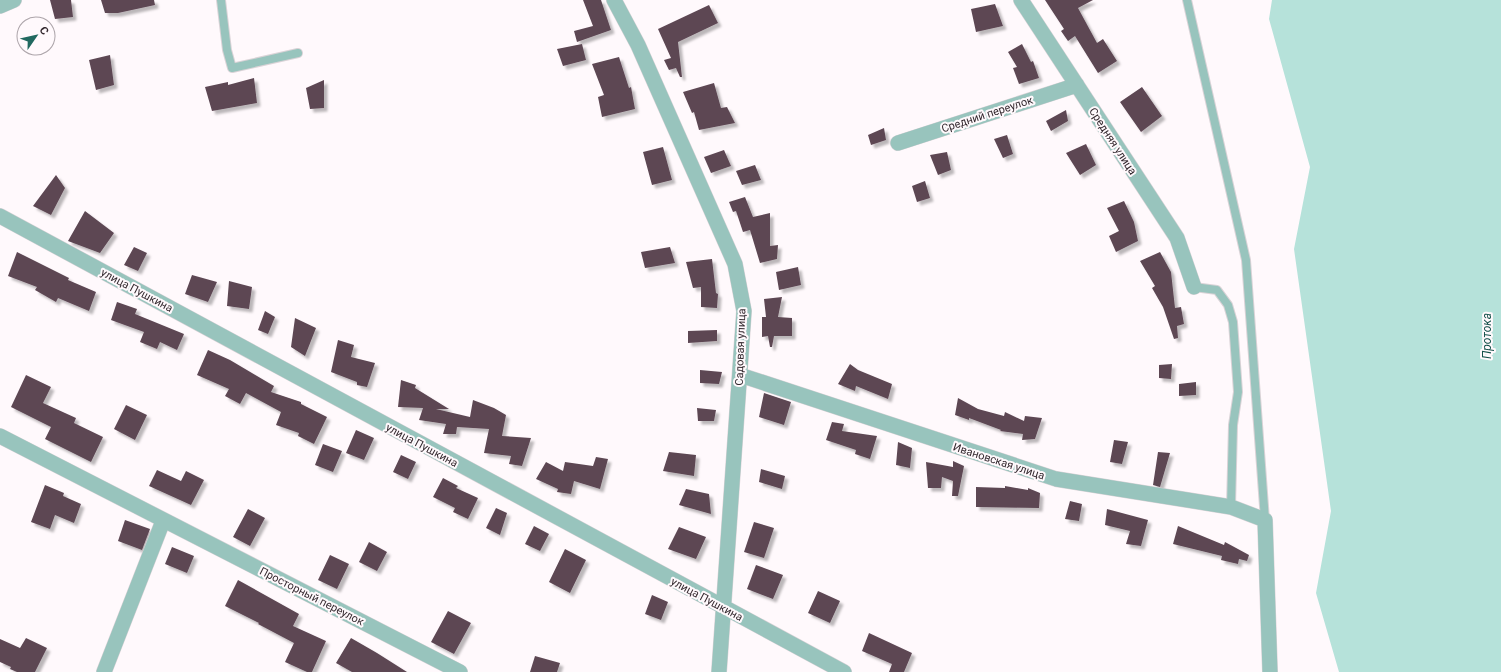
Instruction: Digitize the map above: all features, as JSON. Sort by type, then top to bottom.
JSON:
[{"type":"street","points":[[0,6],[14,0]]},
{"type":"street","name":"Садовая улица","points":[[614,0],[638,45],[736,264],[744,312],[719,672]]},
{"type":"street","name":"Средняя улица","points":[[1021,0],[1177,238],[1194,287]]},
{"type":"street","name":"Средний переулок","points":[[898,142],[1077,85]]},
{"type":"street","name":"улица Пушкина","points":[[1,219],[844,672]]},
{"type":"street","name":"Ивановская улица","points":[[740,375],[1056,479],[1231,507],[1265,520]]},
{"type":"street","name":"Просторный переулок","points":[[0,436],[163,521],[460,672]]},
{"type":"street","points":[[1265,520],[1270,672]]},
{"type":"street","points":[[104,672],[163,521]]},
{"type":"lane","points":[[221,0],[226,50],[232,68],[298,53]]},
{"type":"lane","points":[[1187,0],[1246,260],[1265,520]]},
{"type":"lane","points":[[1194,287],[1217,290],[1228,305],[1233,322],[1238,392],[1233,425],[1231,507]]},
{"type":"water","name":"Протока","points":[[1272,0],[1501,0],[1501,672],[1339,672],[1316,593],[1331,511],[1294,249],[1310,167],[1269,19]]},
{"type":"building","points":[[50,0],[71,0],[73,17],[56,19],[56,16],[54,16]]},
{"type":"building","points":[[101,0],[154,0],[155,5],[118,13],[105,13]]},
{"type":"building","points":[[583,0],[601,0],[611,30],[577,42],[574,31],[593,26]]},
{"type":"building","points":[[1045,0],[1093,0],[1078,8],[1097,43],[1103,39],[1117,61],[1098,73],[1075,36],[1068,41],[1061,31],[1064,29]]},
{"type":"building","points":[[995,4],[1003,26],[976,32],[971,9]]},
{"type":"building","points":[[709,5],[718,23],[678,42],[682,77],[680,77],[676,68],[669,70],[664,60],[671,58],[658,29]]},
{"type":"building","points":[[582,44],[586,60],[563,66],[557,49]]},
{"type":"building","points":[[1022,44],[1031,62],[1033,61],[1039,78],[1019,84],[1013,68],[1017,67],[1008,52]]},
{"type":"building","points":[[110,55],[114,85],[96,90],[89,60]]},
{"type":"building","points":[[619,57],[629,88],[631,87],[635,109],[602,117],[598,97],[604,95],[592,64]]},
{"type":"building","points":[[254,78],[257,103],[212,111],[205,87],[228,82],[228,85]]},
{"type":"building","points":[[324,80],[324,108],[310,109],[306,88]]},
{"type":"building","points":[[714,83],[721,108],[727,107],[735,123],[699,130],[694,112],[692,113],[683,92]]},
{"type":"building","points":[[1142,87],[1162,116],[1141,132],[1120,102]]},
{"type":"building","points":[[1066,110],[1068,121],[1051,131],[1046,121]]},
{"type":"building","points":[[884,128],[886,140],[871,145],[868,135]]},
{"type":"building","points":[[1007,135],[1013,154],[1003,158],[994,139]]},
{"type":"building","points":[[1086,144],[1096,165],[1080,175],[1066,153]]},
{"type":"building","points":[[663,147],[672,180],[652,185],[643,152]]},
{"type":"building","points":[[724,150],[731,166],[711,173],[704,157]]},
{"type":"building","points":[[947,152],[951,170],[938,175],[930,155]]},
{"type":"building","points":[[755,165],[761,180],[742,185],[736,171]]},
{"type":"building","points":[[56,175],[65,188],[51,215],[33,206]]},
{"type":"building","points":[[925,181],[930,198],[917,202],[912,186]]},
{"type":"building","points":[[745,197],[753,217],[770,213],[770,246],[778,245],[777,259],[760,263],[750,230],[743,232],[736,211],[733,212],[729,202]]},
{"type":"building","points":[[1124,201],[1134,222],[1138,241],[1116,252],[1109,236],[1119,231],[1107,208]]},
{"type":"building","points":[[85,211],[114,233],[100,253],[68,241]]},
{"type":"building","points":[[134,247],[147,253],[138,271],[124,265]]},
{"type":"building","points":[[670,247],[675,263],[645,268],[641,252]]},
{"type":"building","points":[[17,252],[69,278],[68,280],[96,292],[89,311],[58,298],[56,302],[35,290],[37,287],[8,276]]},
{"type":"building","points":[[1160,252],[1171,272],[1175,308],[1181,307],[1184,324],[1177,326],[1178,338],[1174,339],[1163,307],[1152,288],[1155,286],[1140,261]]},
{"type":"building","points":[[712,259],[716,293],[718,294],[717,308],[701,307],[701,287],[693,288],[686,262]]},
{"type":"building","points":[[798,267],[801,285],[779,290],[776,272]]},
{"type":"building","points":[[192,275],[217,282],[208,302],[185,294]]},
{"type":"building","points":[[229,281],[252,287],[249,309],[227,306]]},
{"type":"building","points":[[782,297],[778,317],[792,318],[792,336],[774,336],[772,347],[770,347],[768,336],[762,337],[762,317],[766,317],[764,299]]},
{"type":"building","points":[[117,302],[137,309],[135,314],[184,334],[177,350],[160,342],[157,349],[140,342],[144,332],[111,320]]},
{"type":"building","points":[[265,311],[275,317],[268,334],[258,330]]},
{"type":"building","points":[[295,318],[316,328],[305,356],[291,347]]},
{"type":"building","points":[[717,330],[717,341],[688,343],[688,331]]},
{"type":"building","points":[[338,340],[354,345],[351,357],[375,363],[367,387],[357,385],[357,382],[331,372]]},
{"type":"building","points":[[208,350],[230,360],[274,386],[271,392],[301,402],[301,404],[327,417],[314,444],[298,436],[299,433],[276,425],[281,412],[246,393],[240,404],[225,396],[229,389],[197,375]]},
{"type":"building","points":[[850,364],[858,370],[892,384],[888,399],[856,386],[855,391],[838,384]]},
{"type":"building","points":[[1172,364],[1171,379],[1159,378],[1159,365]]},
{"type":"building","points":[[700,370],[722,372],[719,384],[700,383]]},
{"type":"building","points":[[26,375],[51,387],[43,403],[76,418],[74,423],[103,437],[91,462],[45,439],[51,427],[11,407]]},
{"type":"building","points":[[401,380],[416,385],[415,388],[449,409],[436,409],[470,417],[473,400],[494,408],[506,415],[502,436],[531,438],[522,466],[509,464],[511,456],[484,453],[489,429],[457,427],[456,434],[443,434],[446,424],[419,420],[423,408],[398,407]]},
{"type":"building","points":[[1196,382],[1196,395],[1179,396],[1179,384]]},
{"type":"building","points":[[764,393],[791,402],[784,425],[759,417]]},
{"type":"building","points":[[958,398],[978,409],[1004,416],[1005,412],[1024,421],[1025,416],[1042,418],[1035,439],[1022,440],[1023,434],[1000,431],[1001,430],[969,418],[969,420],[955,415]]},
{"type":"building","points":[[126,405],[147,415],[135,440],[114,429]]},
{"type":"building","points":[[697,408],[716,410],[714,421],[698,421]]},
{"type":"building","points":[[832,422],[844,424],[842,431],[877,436],[870,459],[855,454],[856,450],[826,440]]},
{"type":"building","points":[[356,430],[374,438],[364,460],[346,453]]},
{"type":"building","points":[[1114,440],[1128,442],[1122,464],[1110,462]]},
{"type":"building","points":[[898,442],[912,448],[910,468],[896,465]]},
{"type":"building","points":[[323,444],[342,451],[333,472],[315,465]]},
{"type":"building","points":[[669,452],[696,455],[694,476],[663,471]]},
{"type":"building","points":[[1158,452],[1170,453],[1160,487],[1153,485]]},
{"type":"building","points":[[401,455],[416,462],[408,479],[393,472]]},
{"type":"building","points":[[596,457],[608,459],[600,489],[574,481],[571,494],[557,492],[558,489],[536,479],[546,462],[563,471],[565,462],[593,466]]},
{"type":"building","points":[[953,461],[964,466],[958,496],[952,496],[953,481],[942,477],[941,488],[928,488],[926,462],[953,467]]},
{"type":"building","points":[[761,469],[785,476],[782,489],[759,482]]},
{"type":"building","points":[[157,470],[181,481],[186,471],[204,480],[191,505],[149,486]]},
{"type":"building","points":[[443,478],[458,486],[456,488],[478,498],[468,519],[453,512],[455,508],[433,497]]},
{"type":"building","points":[[45,485],[64,493],[63,496],[81,504],[74,523],[55,515],[50,529],[31,522]]},
{"type":"building","points":[[1005,486],[1028,490],[1028,488],[1040,493],[1039,508],[976,507],[976,487],[1005,488]]},
{"type":"building","points":[[686,489],[709,494],[711,514],[679,505]]},
{"type":"building","points":[[1070,501],[1082,504],[1079,521],[1065,519]]},
{"type":"building","points":[[496,508],[507,513],[500,535],[486,528]]},
{"type":"building","points":[[248,509],[265,518],[250,546],[233,537]]},
{"type":"building","points":[[1107,509],[1148,520],[1141,546],[1126,544],[1130,531],[1105,525]]},
{"type":"building","points":[[125,520],[150,529],[142,550],[118,541]]},
{"type":"building","points":[[754,522],[774,528],[764,558],[744,552]]},
{"type":"building","points":[[534,526],[549,534],[540,551],[525,544]]},
{"type":"building","points":[[1178,526],[1224,545],[1225,542],[1249,555],[1247,561],[1239,559],[1238,564],[1221,560],[1222,556],[1173,544]]},
{"type":"building","points":[[679,527],[706,537],[696,559],[668,549]]},
{"type":"building","points":[[369,542],[387,552],[377,571],[359,562]]},
{"type":"building","points":[[172,547],[194,556],[187,573],[165,564]]},
{"type":"building","points":[[565,549],[586,560],[570,593],[549,582]]},
{"type":"building","points":[[330,555],[349,564],[337,589],[318,580]]},
{"type":"building","points":[[756,565],[783,575],[773,599],[747,589]]},
{"type":"building","points":[[238,580],[299,614],[293,626],[326,641],[312,672],[307,672],[285,662],[294,643],[225,606]]},
{"type":"building","points":[[818,591],[840,601],[830,623],[808,613]]},
{"type":"building","points":[[652,595],[668,602],[661,620],[645,614]]},
{"type":"building","points":[[448,611],[471,623],[454,654],[431,642]]},
{"type":"building","points":[[869,633],[912,653],[904,672],[889,672],[892,664],[862,651]]},
{"type":"building","points":[[26,638],[47,648],[35,672],[17,672],[10,669],[11,667],[0,662],[0,639],[20,648]]},
{"type":"building","points":[[351,638],[407,672],[352,672],[336,663]]},
{"type":"building","points":[[535,656],[560,663],[557,672],[530,672]]}]
